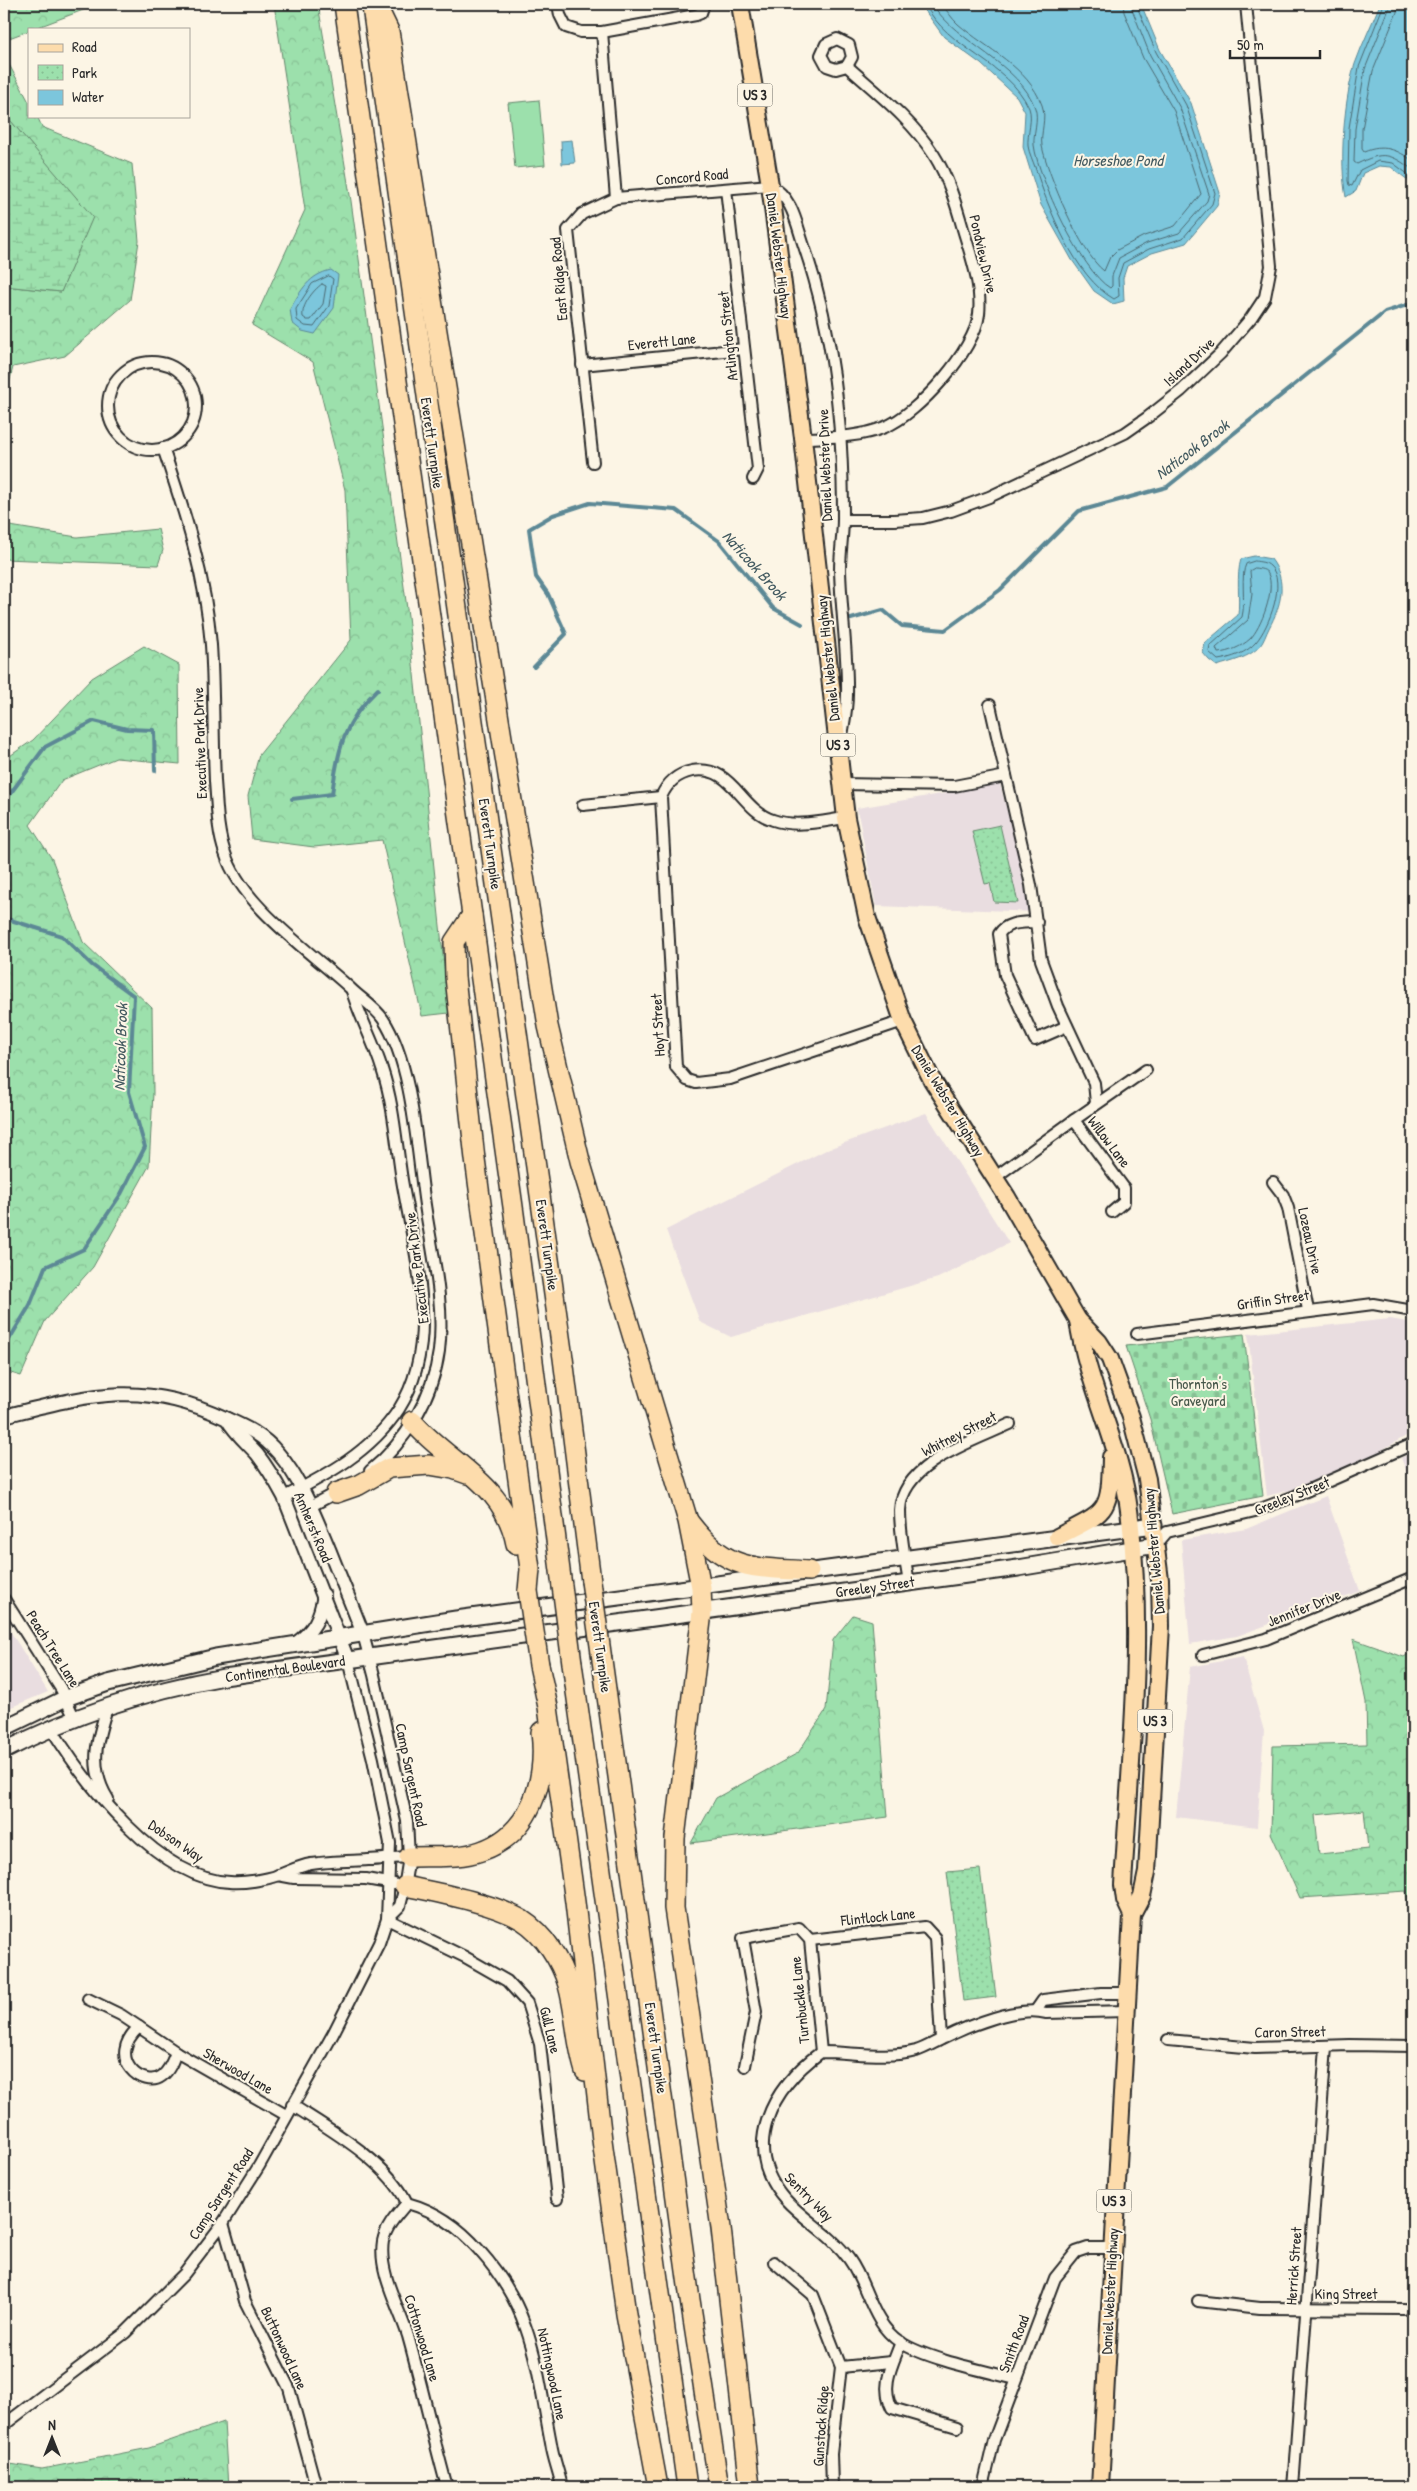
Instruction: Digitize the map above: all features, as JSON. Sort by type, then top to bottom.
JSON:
[{"type":"highway","name":"Everett Turnpike","points":[[344,4],[527,1313],[572,1662],[687,2487]]},
{"type":"highway","name":"Everett Turnpike","points":[[372,4],[566,1377],[591,1581],[690,2300],[719,2487]]},
{"type":"highway","points":[[376,4],[389,31],[548,1026],[580,1161],[688,1520],[701,1587],[702,1612],[675,1838],[674,1908],[721,2228],[750,2487]]},
{"type":"highway","points":[[472,915],[454,942],[455,977],[475,1159],[530,1569],[528,1591],[539,1666],[548,1708],[576,1902],[599,2111],[626,2314],[658,2487]]},
{"type":"highway","points":[[406,1414],[423,1434],[493,1493],[511,1523],[519,1569],[528,1591]]},
{"type":"highway","points":[[336,1494],[359,1485],[389,1468],[429,1465],[453,1469],[472,1476]]},
{"type":"highway","points":[[688,1520],[714,1550],[737,1564],[750,1567],[809,1571]]},
{"type":"highway","points":[[409,1857],[460,1856],[481,1851],[501,1842],[522,1823],[535,1798],[540,1770],[542,1740],[538,1702],[539,1666]]},
{"type":"highway","points":[[397,1884],[501,1911],[523,1921],[550,1947],[563,1970],[568,1986],[581,2058],[599,2111]]},
{"type":"main road","name":"Daniel Webster Highway","points":[[740,4],[770,185],[803,438],[846,818],[867,917],[903,1021],[932,1080],[994,1178],[1078,1320],[1099,1342],[1110,1359],[1140,1448],[1160,1528],[1156,1545],[1160,1626],[1150,1834],[1145,1884],[1142,1896],[1132,1916],[1100,2487]]},
{"type":"main road","name":"Daniel Webster Highway","points":[[1078,1320],[1081,1343],[1120,1468],[1131,1526],[1136,1649],[1123,1885],[1125,1900],[1132,1916]]},
{"type":"main road","points":[[1057,1537],[1092,1518],[1106,1505],[1112,1485],[1111,1440]]},
{"type":"main road","name":"Greeley Street","points":[[577,1603],[1131,1526],[1160,1528]]},
{"type":"main road","name":"Greeley Street","points":[[577,1628],[908,1583],[1156,1545]]},
{"type":"main road","name":"Continental Boulevard","points":[[4,1728],[66,1698],[108,1683],[216,1657],[577,1603]]},
{"type":"main road","name":"Continental Boulevard","points":[[4,1751],[74,1717],[108,1705],[194,1683],[369,1656],[577,1628]]},
{"type":"street","points":[[558,4],[560,15],[566,27],[582,32],[602,32],[696,15],[703,9],[704,4]]},
{"type":"street","name":"Island Drive","points":[[843,520],[923,518],[951,511],[989,497],[1100,446],[1148,418],[1182,391],[1221,353],[1251,318],[1266,297],[1271,266],[1246,4]]},
{"type":"street","points":[[602,32],[616,198]]},
{"type":"street","name":"Pondview Drive","points":[[803,438],[840,437],[869,433],[905,417],[959,359],[974,335],[979,315],[978,289],[969,249],[957,208],[935,156],[918,134],[847,66]]},
{"type":"street","name":"Concord Road","points":[[616,198],[770,185]]},
{"type":"street","name":"Daniel Webster Drive","points":[[770,185],[778,190],[792,208],[808,258],[834,363],[840,437],[843,520],[840,547],[841,596],[847,698],[839,758]]},
{"type":"street","name":"Arlington Street","points":[[726,189],[758,469],[753,479]]},
{"type":"street","name":"East Ridge Road","points":[[593,462],[568,230],[582,214],[616,198]]},
{"type":"street","name":"Everett Lane","points":[[582,365],[744,349]]},
{"type":"street","points":[[158,363],[173,368],[185,377],[194,395],[196,407],[192,425],[180,440],[163,448],[143,449],[130,444],[115,429],[109,416],[109,395],[116,380],[139,364],[158,363]]},
{"type":"street","name":"Executive Park Drive","points":[[163,448],[194,548],[204,591],[211,645],[217,814],[225,856],[234,874],[249,896],[373,1007],[384,1020],[397,1051],[405,1078],[438,1292],[440,1336],[438,1358],[427,1395],[378,1435],[362,1451],[284,1498]]},
{"type":"street","points":[[990,705],[1038,922],[1041,960],[1067,1026],[1094,1083],[1096,1103]]},
{"type":"street","points":[[583,805],[661,797],[671,782],[678,776],[687,772],[708,771],[723,777],[746,802],[772,820],[793,823],[846,818]]},
{"type":"street","points":[[842,784],[954,786],[1006,776]]},
{"type":"street","name":"Hoyt Street","points":[[661,797],[674,1057],[680,1075],[696,1083],[730,1079],[903,1021]]},
{"type":"street","points":[[1038,922],[1012,924],[1003,927],[999,934],[1005,976],[1035,1040],[1067,1026]]},
{"type":"street","name":"Executive Park Drive","points":[[311,1506],[336,1494],[384,1458],[406,1414],[421,1343],[419,1286],[391,1098],[374,1044],[352,990]]},
{"type":"street","points":[[1074,1120],[1146,1070]]},
{"type":"street","name":"Willow Lane","points":[[994,1178],[1074,1120],[1124,1188],[1124,1202],[1112,1212]]},
{"type":"street","name":"Lozeau Drive","points":[[1273,1182],[1283,1195],[1288,1208],[1308,1310]]},
{"type":"street","name":"Griffin Street","points":[[1137,1334],[1308,1310],[1373,1304],[1413,1312]]},
{"type":"street","name":"Amherst Road","points":[[4,1416],[58,1402],[114,1394],[134,1394],[175,1398],[200,1406],[260,1435],[278,1452],[302,1488],[362,1634]]},
{"type":"street","name":"Amherst Road","points":[[227,1418],[235,1433],[258,1456],[273,1477],[284,1498],[324,1595],[348,1660]]},
{"type":"street","name":"Whitney Street","points":[[908,1583],[900,1510],[907,1486],[915,1476],[939,1458],[1010,1424]]},
{"type":"street","name":"Greeley Street","points":[[1160,1528],[1255,1511],[1295,1496],[1413,1444]]},
{"type":"street","name":"Jennifer Drive","points":[[1202,1655],[1266,1639],[1413,1578]]},
{"type":"street","points":[[292,1645],[314,1628],[322,1610],[324,1595]]},
{"type":"street","name":"Peach Tree Lane","points":[[4,1598],[66,1698],[74,1717]]},
{"type":"street","name":"Camp Sargent Road","points":[[4,2425],[98,2354],[146,2314],[184,2274],[223,2223],[259,2166],[370,1963],[387,1920],[397,1884],[409,1857],[407,1821],[369,1656],[362,1634]]},
{"type":"street","name":"Camp Sargent Road","points":[[348,1660],[383,1806],[390,1858],[397,1884],[400,1906],[387,1920]]},
{"type":"street","name":"Dobson Way","points":[[108,1705],[97,1737],[95,1763],[100,1787],[120,1819]]},
{"type":"street","name":"Dobson Way","points":[[51,1728],[92,1788],[120,1819],[162,1854],[181,1866],[208,1878],[230,1882],[278,1875],[293,1868],[311,1864],[409,1857]]},
{"type":"street","name":"Dobson Way","points":[[278,1875],[294,1878],[366,1879],[397,1884]]},
{"type":"street","name":"Gull Lane","points":[[387,1920],[465,1957],[507,1981],[527,2003],[540,2044],[558,2199]]},
{"type":"street","name":"Flintlock Lane","points":[[810,1940],[925,1927],[935,1938],[941,2039]]},
{"type":"street","name":"Turnbuckle Lane","points":[[745,2066],[756,2012],[743,1938],[799,1928],[810,1940],[821,2052]]},
{"type":"street","points":[[1036,2010],[1043,2000],[1101,1993],[1128,1993]]},
{"type":"street","name":"Sherwood Lane","points":[[88,1999],[121,2015],[228,2084],[286,2115]]},
{"type":"street","points":[[821,2052],[889,2054],[916,2051],[966,2028],[998,2018],[1036,2010],[1046,2013],[1127,2011]]},
{"type":"street","points":[[139,2027],[130,2035],[125,2045],[126,2062],[134,2072],[146,2078],[161,2077],[170,2067],[176,2052]]},
{"type":"street","name":"Caron Street","points":[[1168,2040],[1255,2048],[1350,2045],[1413,2046]]},
{"type":"street","name":"Herrick Street","points":[[1293,2487],[1326,2046]]},
{"type":"street","name":"Sentry Way","points":[[821,2052],[795,2073],[778,2097],[766,2123],[762,2150],[768,2177],[785,2199],[837,2245],[850,2260],[876,2313],[886,2328],[901,2342],[918,2351],[1016,2379]]},
{"type":"street","points":[[292,2105],[360,2151],[401,2190],[407,2203]]},
{"type":"street","name":"Cottonwood Lane","points":[[407,2203],[389,2226],[384,2240],[383,2254],[389,2281],[407,2335],[447,2487]]},
{"type":"street","name":"Nottingwood Lane","points":[[407,2203],[436,2214],[470,2239],[498,2271],[520,2307],[536,2361],[551,2445],[562,2487]]},
{"type":"street","name":"Buttonwood Lane","points":[[223,2223],[245,2301],[288,2388],[316,2487]]},
{"type":"street","name":"Smith Road","points":[[983,2487],[994,2440],[1052,2286],[1062,2267],[1076,2252],[1088,2248],[1112,2248]]},
{"type":"street","name":"Gunstock Ridge","points":[[774,2262],[813,2295],[841,2367],[831,2453],[832,2487]]},
{"type":"street","name":"King Street","points":[[1198,2301],[1260,2308],[1404,2309]]},
{"type":"street","points":[[901,2342],[891,2362],[886,2398],[892,2408],[956,2427]]},
{"type":"street","name":"Gunstock Ridge","points":[[841,2367],[891,2362]]},
{"type":"shaded area","points":[[1000,784],[1034,912],[876,906],[857,808]]},
{"type":"shaded area","points":[[926,1113],[1009,1243],[938,1278],[731,1337],[700,1322],[666,1230],[828,1149]]},
{"type":"shaded area","points":[[1390,1319],[1413,1323],[1413,1432],[1380,1451],[1294,1489],[1267,1496],[1248,1334]]},
{"type":"shaded area","points":[[1413,1452],[1413,1487],[1401,1458]]},
{"type":"shaded area","points":[[1326,1496],[1360,1591],[1237,1636],[1190,1644],[1181,1540],[1246,1529]]},
{"type":"shaded area","points":[[4,1621],[48,1692],[4,1710]]},
{"type":"shaded area","points":[[1243,1657],[1264,1731],[1257,1827],[1176,1817],[1190,1667]]},
{"type":"green space","points":[[4,4],[99,4],[36,28],[28,28],[28,31],[4,40]]},
{"type":"green space","points":[[274,4],[318,4],[351,201],[408,616],[449,1013],[422,1016],[382,840],[314,847],[252,839],[248,796],[259,755],[351,640],[345,490],[313,362],[252,325],[305,210]]},
{"type":"green space","points":[[4,55],[28,100],[28,118],[38,118],[42,127],[132,164],[139,241],[130,300],[65,356],[13,367],[4,404],[4,286],[61,292],[92,217],[4,113]]},
{"type":"green space","points":[[539,100],[545,165],[515,168],[508,103]]},
{"type":"green space","points":[[4,113],[93,217],[61,292],[4,286]]},
{"type":"green space","points":[[4,525],[77,537],[158,529],[163,550],[158,565],[4,559]]},
{"type":"green space","points":[[144,646],[179,665],[180,764],[116,758],[62,780],[30,825],[52,859],[83,942],[152,1008],[153,1093],[149,1166],[93,1267],[45,1321],[21,1376],[4,1371],[4,760],[33,740],[92,678]]},
{"type":"green space","points":[[1000,825],[1018,903],[994,902],[990,883],[985,884],[972,831]]},
{"type":"green space","name":"Thornton's Graveyard","points":[[1244,1334],[1263,1496],[1172,1514],[1150,1419],[1126,1346]]},
{"type":"green space","points":[[853,1615],[872,1621],[888,1817],[691,1843],[716,1798],[798,1753],[826,1710],[833,1640]]},
{"type":"green space","points":[[1353,1639],[1404,1657],[1413,1651],[1413,1936],[1406,1891],[1300,1898],[1271,1833],[1273,1746],[1367,1744],[1366,1702]],"holes":[[[1364,1810],[1368,1849],[1319,1854],[1315,1815]]]},
{"type":"green space","points":[[980,1869],[996,1997],[963,2001],[947,1872]]},
{"type":"green space","points":[[224,2422],[228,2487],[4,2487],[4,2463],[42,2469],[149,2448]]},
{"type":"water","name":"Horseshoe Pond","points":[[920,4],[1141,4],[1160,50],[1191,103],[1220,193],[1217,206],[1186,243],[1152,253],[1127,266],[1123,278],[1124,301],[1113,304],[1094,291],[1072,260],[1041,205],[1023,147],[1025,112],[1017,97],[981,64],[944,37]]},
{"type":"water","points":[[1380,4],[1413,4],[1413,184],[1391,167],[1379,166],[1363,173],[1356,191],[1346,197],[1343,149],[1348,94],[1355,64]]},
{"type":"water","points":[[572,140],[575,163],[562,164],[561,141]]},
{"type":"water","points":[[331,270],[338,275],[334,308],[315,334],[302,331],[292,323],[290,309],[306,284],[323,272]]},
{"type":"water","points":[[1254,556],[1271,559],[1280,576],[1281,594],[1277,611],[1263,642],[1256,650],[1240,659],[1217,666],[1203,653],[1205,643],[1238,615],[1241,559]]},
{"type":"waterway","name":"Naticook Brook","points":[[851,619],[883,610],[902,626],[945,630],[1000,590],[1079,511],[1167,487],[1385,312],[1407,305],[1413,306]]},
{"type":"waterway","name":"Naticook Brook","points":[[534,667],[566,634],[548,594],[536,577],[529,529],[553,515],[590,503],[676,510],[719,541],[773,608],[802,624]]},
{"type":"waterway","name":"Naticook Brook","points":[[292,799],[332,794],[344,736],[357,712],[378,689]]},
{"type":"waterway","name":"Naticook Brook","points":[[4,802],[45,747],[94,721],[127,729],[154,730],[155,771]]},
{"type":"waterway","name":"Naticook Brook","points":[[4,918],[62,936],[92,965],[134,996],[129,1092],[145,1147],[121,1194],[84,1249],[45,1267],[30,1305],[4,1348]]}]
